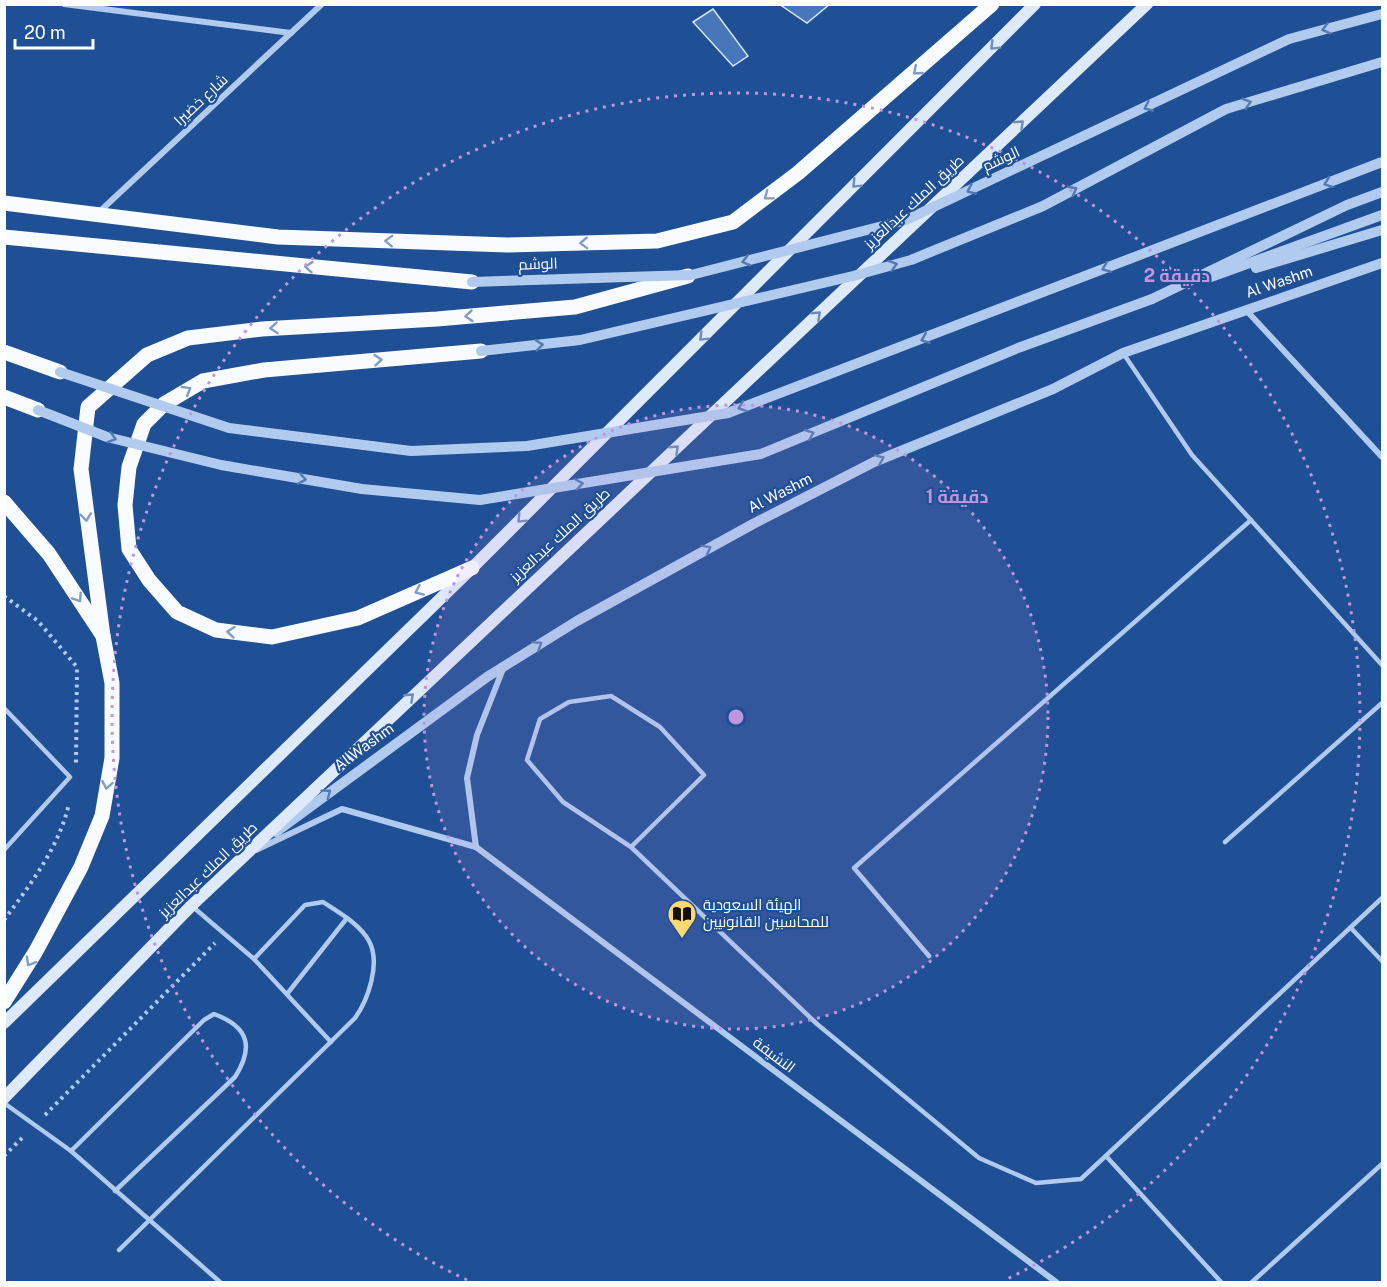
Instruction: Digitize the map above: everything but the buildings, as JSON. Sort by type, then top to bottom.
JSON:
[{"type":"main road","points":[[4,203],[278,237],[507,245],[657,241],[733,222],[798,173],[992,4]]},
{"type":"main road","points":[[4,1023],[472,568],[1035,4]]},
{"type":"main road","name":"طريق الملك عبدالعزيز","points":[[4,1098],[191,906],[1147,4]]},
{"type":"main road","points":[[4,237],[472,282]]},
{"type":"main road","points":[[4,1002],[81,867],[102,816],[112,758],[112,683],[103,636],[81,469],[88,407],[147,355],[188,338],[262,329],[436,319],[575,307],[691,275]]},
{"type":"main road","points":[[472,568],[358,618],[272,637],[216,630],[177,612],[148,580],[129,549],[125,505],[129,467],[144,424],[164,404],[203,381],[264,370],[481,351]]},
{"type":"main road","points":[[4,352],[60,372]]},
{"type":"main road","points":[[4,397],[38,410]]},
{"type":"main road","points":[[4,502],[49,554],[103,636]]},
{"type":"street","points":[[64,4],[291,33]]},
{"type":"street","name":"شارع خضيرا","points":[[98,214],[321,4]]},
{"type":"street","name":"الوشم","points":[[472,282],[691,275],[906,220],[1289,39],[1383,14]]},
{"type":"street","points":[[481,351],[580,340],[853,276],[911,260],[1043,206],[1226,109],[1383,62]]},
{"type":"street","points":[[60,372],[228,428],[411,451],[527,446],[728,413],[1383,162]]},
{"type":"street","points":[[1152,299],[1347,205],[1383,192]]},
{"type":"street","points":[[38,410],[107,437],[221,465],[362,489],[480,500],[761,454],[1018,348],[1383,215]]},
{"type":"street","name":"Al Washm","points":[[1152,299],[1383,230]]},
{"type":"street","name":"Al Washm","points":[[247,854],[355,772],[504,666],[577,621],[874,462],[1053,389],[1123,352],[1383,263]]},
{"type":"street","points":[[1246,309],[1383,457]]},
{"type":"street","points":[[247,854],[342,809],[476,848],[467,778],[477,735],[504,666]]},
{"type":"street","name":"النشيفة","points":[[476,848],[1056,1282]]},
{"type":"lane","points":[[1123,352],[1192,455],[1383,665]]},
{"type":"lane","points":[[929,956],[854,868],[1251,520]]},
{"type":"lane","points":[[631,847],[704,776],[660,727],[611,696],[568,702],[540,719],[527,760],[563,802],[631,847],[817,1024],[979,1158],[1036,1183],[1081,1179],[1383,898]]},
{"type":"lane","points":[[1225,842],[1383,703]]},
{"type":"lane","points":[[4,708],[70,777],[4,850]]},
{"type":"lane","points":[[119,1250],[331,1042],[362,1008],[373,966],[370,942],[347,918],[323,902],[304,905],[254,959]]},
{"type":"lane","points":[[191,906],[254,959],[331,1042]]},
{"type":"lane","points":[[287,994],[347,918]]},
{"type":"lane","points":[[1351,928],[1383,961]]},
{"type":"lane","points":[[71,1151],[204,1020],[214,1014],[238,1028],[247,1041],[247,1051],[244,1062],[235,1077],[115,1191]]},
{"type":"lane","points":[[4,1103],[71,1151],[149,1222],[220,1282]]},
{"type":"lane","points":[[1106,1156],[1221,1282]]},
{"type":"lane","points":[[1252,1282],[1383,1164]]},
{"type":"path","points":[[4,1156],[224,934]]},
{"type":"place","name":"الهيئة السعودية للمحاسبين القانونيين","points":[[682,940]]}]
